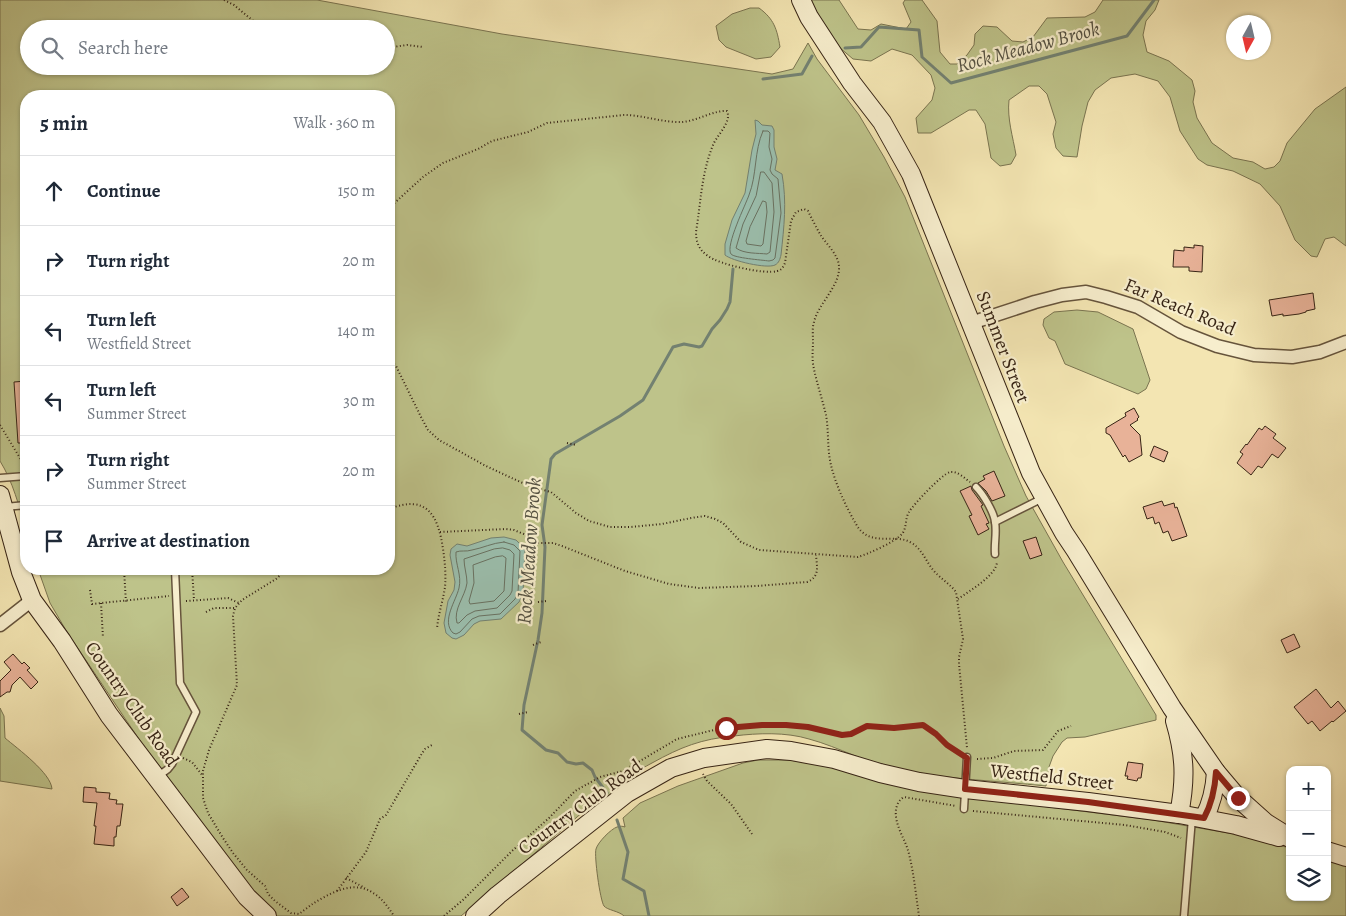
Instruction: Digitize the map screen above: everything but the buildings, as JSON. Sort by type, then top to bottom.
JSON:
[{"type":"street","name":"Summer Street","points":[[801,0],[808,17],[852,83],[882,122],[911,174],[1022,453],[1064,533],[1172,708],[1216,772],[1238,798],[1266,823],[1286,836]]},
{"type":"street","name":"Far Reach Road","points":[[971,323],[1053,297],[1086,292],[1138,307],[1181,332],[1217,346],[1254,355],[1292,357],[1320,352],[1346,342]]},
{"type":"street","name":"Country Club Road","points":[[2,501],[20,568]]},
{"type":"street","name":"Country Club Road","points":[[22,575],[32,600],[62,641],[109,715],[247,896],[267,916]]},
{"type":"street","points":[[0,625],[32,600]]},
{"type":"street","name":"Summer Street","points":[[1172,708],[1181,743],[1184,784],[1192,816]]},
{"type":"street","name":"Westfield Street","points":[[721,755],[766,750],[791,751],[834,759],[919,782],[1192,816],[1286,838]]},
{"type":"street","name":"Country Club Road","points":[[475,916],[498,894],[627,793],[671,768],[721,755]]},
{"type":"street","points":[[1192,816],[1209,809],[1215,791],[1216,772]]},
{"type":"street","points":[[1331,852],[1346,857]]},
{"type":"lane","points":[[0,478],[20,476]]},
{"type":"lane","points":[[976,487],[983,496],[996,522],[995,554]]},
{"type":"lane","points":[[996,522],[1044,498]]},
{"type":"lane","points":[[2,501],[20,505]]},
{"type":"lane","points":[[156,777],[172,764],[196,712],[180,683],[175,575]]},
{"type":"lane","points":[[964,809],[967,758]]},
{"type":"lane","points":[[1184,916],[1192,816]]},
{"type":"path","points":[[224,0],[234,5],[252,20]]},
{"type":"path","points":[[395,47],[407,45],[423,47]]},
{"type":"path","points":[[395,203],[424,177],[448,160],[478,149],[492,141],[528,132],[547,122],[624,115],[682,122],[727,111],[728,120],[713,144],[702,185],[696,232],[698,246],[710,258],[726,264],[768,272],[779,271],[785,263],[791,221],[799,209],[804,209],[808,211],[834,253],[839,268],[832,289],[815,318],[813,330],[813,361],[826,414],[830,463],[841,493],[861,532],[866,536],[908,541],[918,548],[933,570],[953,587],[956,592],[963,639],[959,664],[967,758]]},
{"type":"path","points":[[395,365],[422,420],[434,436],[448,446],[494,470],[532,487],[549,491],[576,513],[589,521],[604,526],[652,525],[705,516],[723,523],[741,542],[752,548],[767,551],[858,557],[894,539],[903,532],[910,510],[942,476],[950,472],[958,474],[976,487]]},
{"type":"path","points":[[0,425],[20,458]]},
{"type":"path","points":[[567,443],[576,445]]},
{"type":"path","points":[[395,508],[409,504],[424,507],[430,511],[440,532],[445,563],[445,578],[437,629]]},
{"type":"path","points":[[440,532],[506,529],[526,535],[541,543],[568,548],[625,571],[669,584],[699,588],[807,582],[813,580],[816,576],[816,554]]},
{"type":"path","points":[[958,599],[994,570],[997,565],[995,554]]},
{"type":"path","points":[[124,575],[126,602]]},
{"type":"path","points":[[192,575],[194,600]]},
{"type":"path","points":[[280,575],[239,603],[235,608],[233,616],[236,685],[209,750],[203,776],[203,798],[208,813],[233,853],[247,870],[265,886],[268,894],[292,913],[299,914],[337,890],[366,852],[380,819],[386,815],[421,755],[425,749],[432,745]]},
{"type":"path","points":[[90,590],[92,604],[176,598],[194,600],[228,598],[239,603]]},
{"type":"path","points":[[538,602],[547,601]]},
{"type":"path","points":[[101,603],[103,638]]},
{"type":"path","points":[[206,612],[214,608],[235,608]]},
{"type":"path","points":[[533,645],[541,642]]},
{"type":"path","points":[[519,714],[528,712]]},
{"type":"path","points":[[444,916],[549,818],[574,791],[600,777],[623,771],[677,739],[714,730],[775,724],[808,727],[842,735],[851,734],[867,726],[894,728],[923,725],[947,745],[967,758],[976,759],[993,758],[1014,751],[1044,750],[1058,731],[1071,726]]},
{"type":"path","points":[[177,755],[192,762],[203,776]]},
{"type":"path","points":[[694,761],[708,781],[731,804],[752,834]]},
{"type":"path","points":[[919,916],[909,854],[896,817],[897,804],[904,797],[973,811],[1135,826],[1165,832],[1189,843]]},
{"type":"path","points":[[346,878],[372,892],[385,903],[394,916]]},
{"type":"path","points":[[337,890],[355,888],[372,892]]},
{"type":"green space","points":[[0,0],[317,0],[502,34],[772,74],[793,69],[808,43],[817,59],[859,115],[905,197],[1004,446],[1026,496],[1063,562],[1156,715],[1156,720],[1085,737],[1067,738],[1053,756],[1046,786],[954,778],[899,770],[876,764],[820,742],[791,735],[753,734],[711,739],[672,752],[628,777],[609,796],[605,799],[597,800],[461,916],[273,916],[182,802],[67,632],[50,603],[40,575],[395,575],[395,90],[20,90],[20,510],[5,469],[0,461]]},
{"type":"green space","points":[[810,0],[839,0],[858,29],[871,30],[881,24],[906,29],[911,22],[903,3],[905,0],[922,0],[937,21],[940,52],[950,64],[957,64],[974,45],[975,34],[983,26],[997,27],[1012,41],[1023,42],[1033,37],[1047,18],[1085,17],[1095,12],[1103,0],[1159,0],[1155,10],[1146,21],[1143,35],[1147,52],[1169,61],[1192,80],[1195,91],[1193,102],[1197,118],[1212,143],[1233,158],[1253,162],[1265,169],[1274,167],[1280,161],[1287,143],[1315,109],[1346,87],[1346,246],[1334,237],[1325,239],[1317,257],[1311,256],[1295,240],[1280,206],[1260,184],[1233,171],[1207,165],[1198,159],[1180,131],[1170,97],[1158,81],[1135,74],[1111,78],[1095,90],[1088,102],[1077,157],[1063,156],[1056,148],[1053,134],[1056,122],[1047,94],[1039,86],[1029,86],[1009,100],[1010,121],[1016,155],[1011,164],[1000,166],[991,158],[985,124],[976,110],[969,110],[931,133],[918,133],[916,118],[932,100],[935,88],[931,75],[912,55],[892,49],[871,61],[853,59],[832,41]]},
{"type":"green space","points":[[750,8],[759,8],[774,25],[780,47],[771,57],[756,59],[726,47],[719,40],[716,26],[732,14]]},
{"type":"green space","points":[[1077,310],[1098,312],[1133,329],[1150,380],[1146,389],[1138,394],[1065,364],[1055,341],[1049,338],[1043,325],[1044,319],[1054,312]]},
{"type":"green space","points":[[0,708],[4,716],[5,738],[40,769],[46,776],[52,789],[0,781]]},
{"type":"green space","points":[[758,760],[789,760],[810,763],[968,797],[1153,820],[1234,834],[1286,847],[1286,901],[1331,901],[1331,859],[1346,864],[1346,916],[624,916],[604,906],[596,860],[596,849],[602,839],[611,830],[621,826],[625,827],[623,818],[640,803],[678,786],[743,763]]},
{"type":"water","points":[[755,120],[762,125],[772,126],[774,130],[774,147],[777,159],[775,170],[782,174],[784,184],[781,255],[777,263],[771,266],[750,264],[725,255],[725,244],[732,220],[745,193],[756,134]]},
{"type":"water","points":[[504,537],[516,540],[525,549],[523,594],[519,602],[501,619],[480,621],[474,624],[464,635],[456,639],[452,638],[446,633],[444,623],[448,601],[454,590],[455,582],[450,555],[451,549],[457,544],[467,546],[491,538]]},
{"type":"waterway","name":"Rock Meadow Brook","points":[[845,48],[861,47],[879,27],[919,30],[922,57],[951,83],[1127,36],[1154,0]]},
{"type":"waterway","name":"Rock Meadow Brook","points":[[763,79],[802,74],[812,56]]},
{"type":"waterway","name":"Rock Meadow Brook","points":[[607,793],[592,770],[583,763],[567,762],[558,753],[546,750],[522,730],[524,705],[542,613],[545,547],[542,525],[551,459],[555,454],[620,416],[643,400],[673,347],[684,344],[702,346],[730,302],[733,269]]},
{"type":"waterway","name":"Rock Meadow Brook","points":[[617,820],[628,852],[623,879],[644,891],[649,916]]},
{"type":"route","points":[[726,728],[775,724],[797,725],[842,735],[851,734],[867,726],[894,728],[910,727],[918,724],[927,727],[947,745],[967,758],[965,789],[1088,802],[1204,818],[1215,791],[1216,772],[1238,798]]}]
